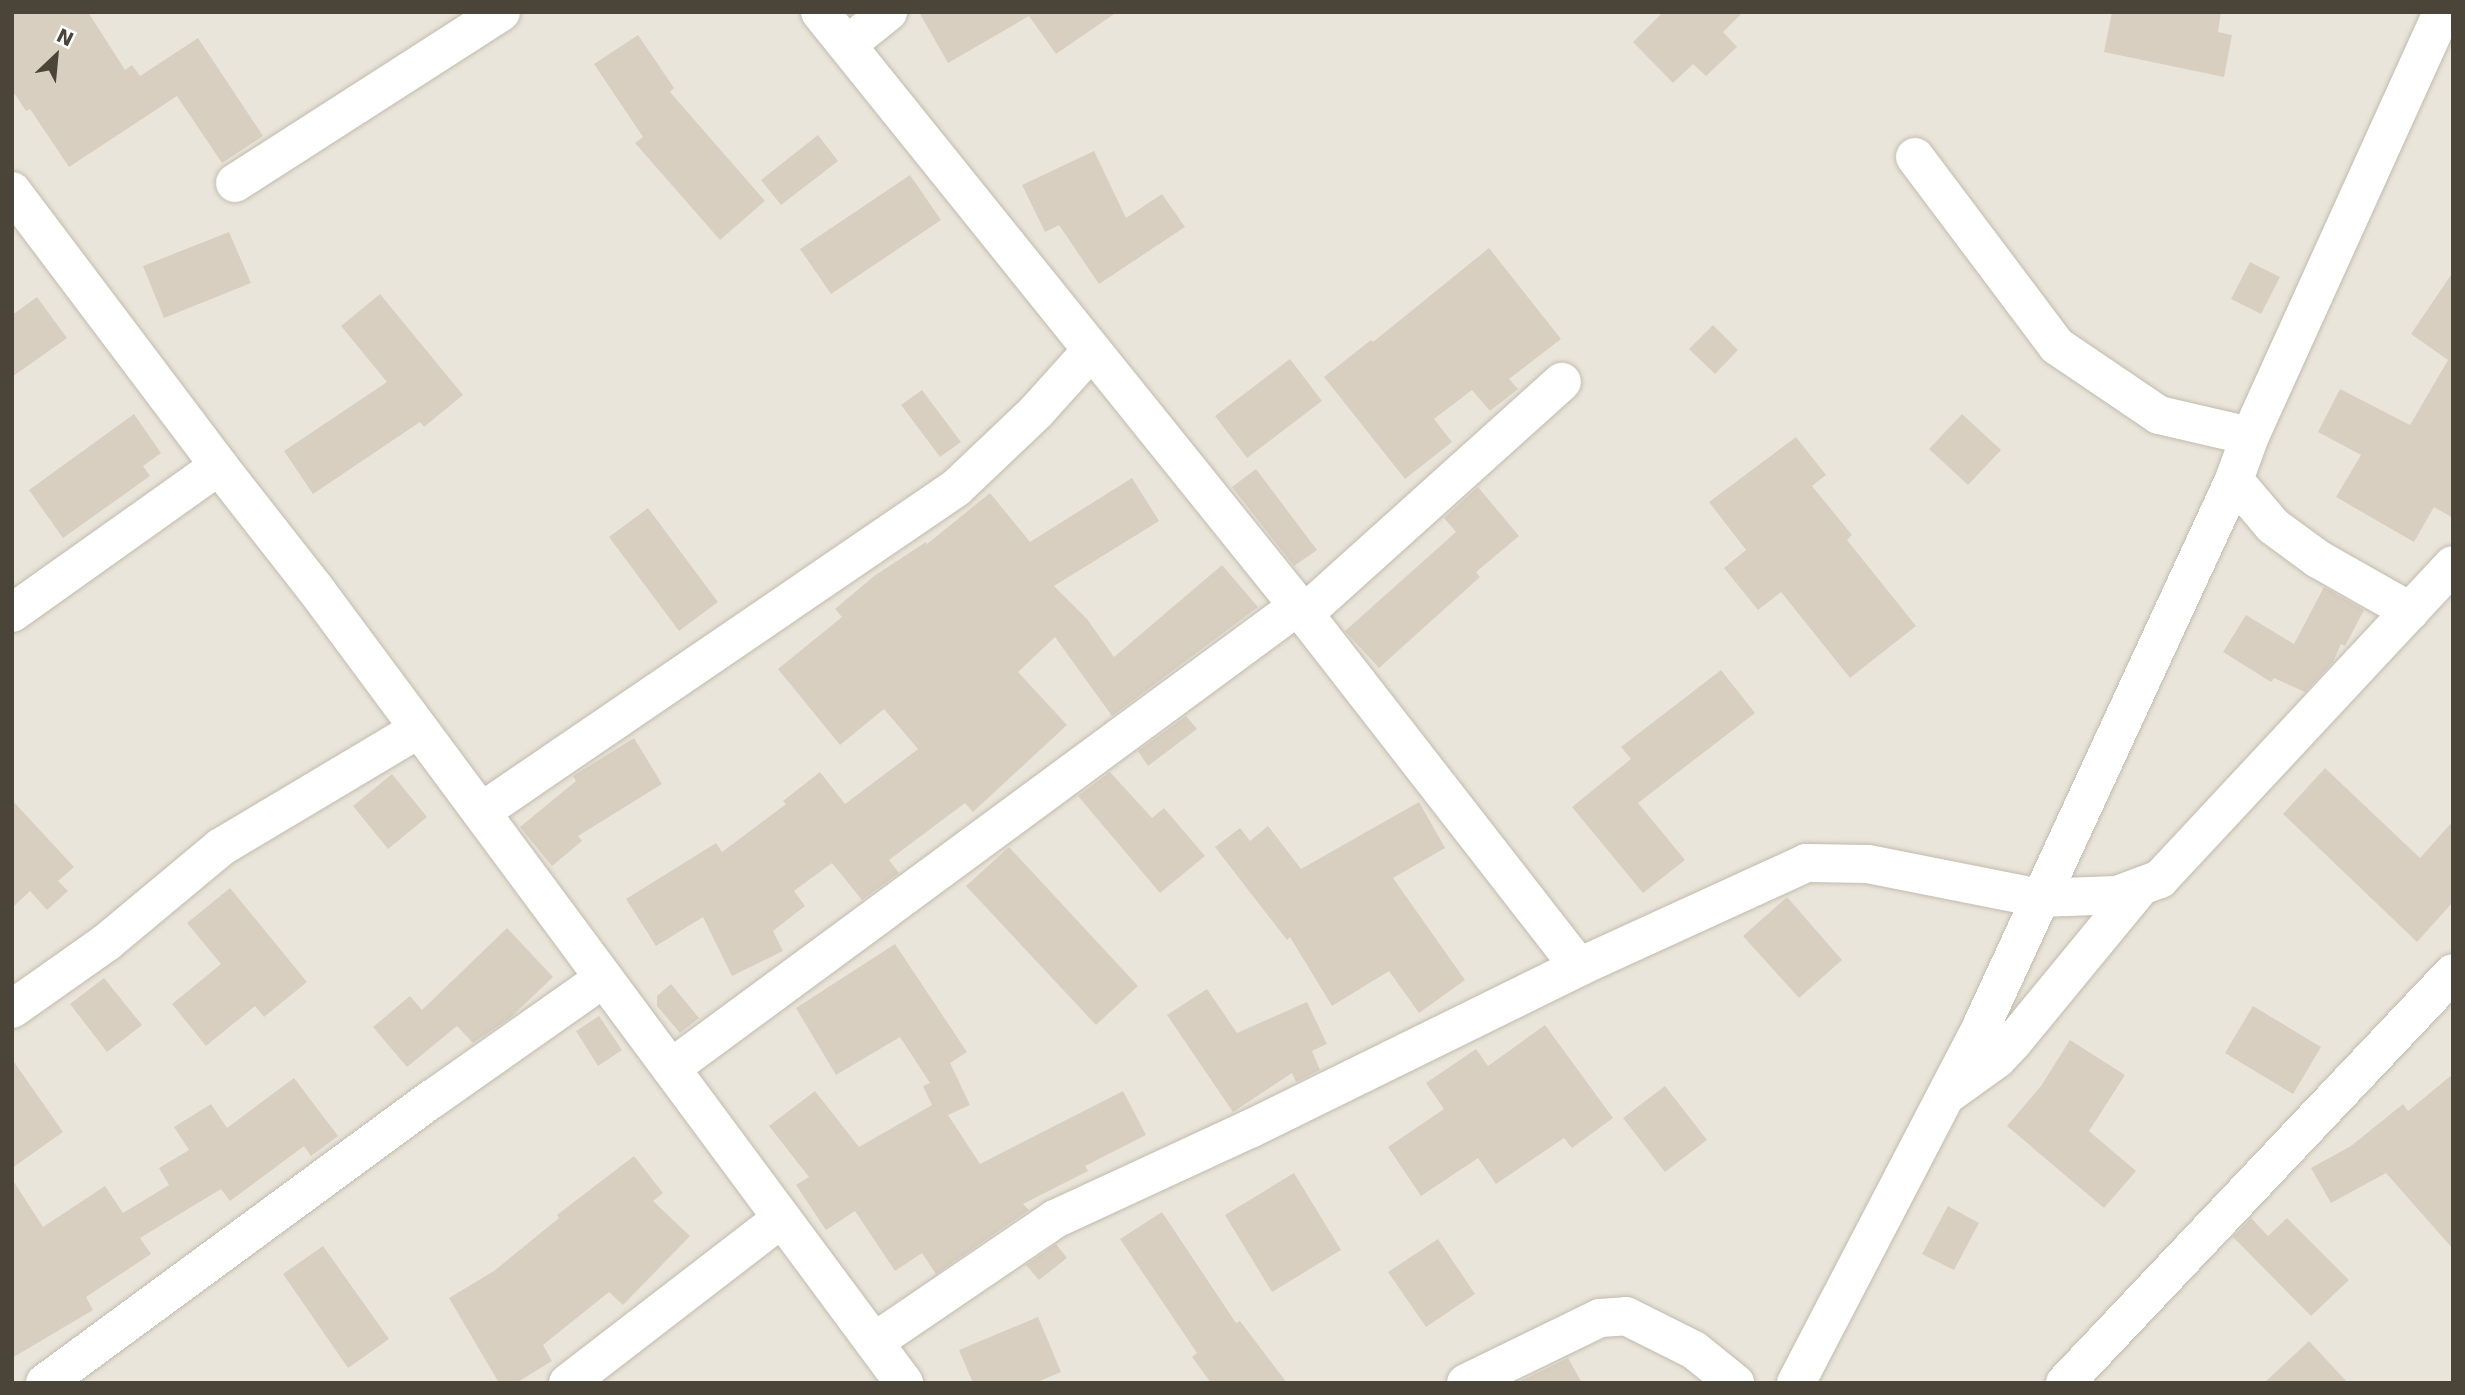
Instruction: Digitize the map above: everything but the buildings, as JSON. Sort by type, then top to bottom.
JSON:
[{"type":"street","points":[[235,183],[501,12]]},
{"type":"street","points":[[821,12],[1301,610],[1579,967]]},
{"type":"street","points":[[847,45],[888,12]]},
{"type":"street","points":[[1796,1383],[1982,1025],[2234,480],[2249,436],[2442,12]]},
{"type":"street","points":[[1915,157],[2057,346],[2159,415],[2249,436]]},
{"type":"street","points":[[12,191],[219,467],[314,587],[904,1383]]},
{"type":"street","points":[[481,812],[956,488],[1036,412],[1091,351]]},
{"type":"street","points":[[671,1068],[1301,610],[1562,382]]},
{"type":"street","points":[[12,613],[219,467]]},
{"type":"street","points":[[2234,480],[2273,526],[2318,559],[2410,611]]},
{"type":"street","points":[[874,1342],[1055,1219],[1250,1129],[1579,967],[1806,863],[1868,864],[2040,898],[2088,898],[2138,890],[2160,879],[2453,565]]},
{"type":"street","points":[[12,1009],[107,942],[221,848],[419,729]]},
{"type":"street","points":[[1946,1095],[2005,1051],[2138,890]]},
{"type":"street","points":[[2065,1383],[2453,973]]},
{"type":"street","points":[[45,1383],[432,1099],[604,978]]},
{"type":"street","points":[[568,1383],[782,1218]]},
{"type":"street","points":[[1466,1383],[1600,1318],[1626,1316],[1694,1350],[1735,1383]]},
{"type":"shaded area","points":[[12,12],[2453,12],[2453,1383],[12,1383]]}]
